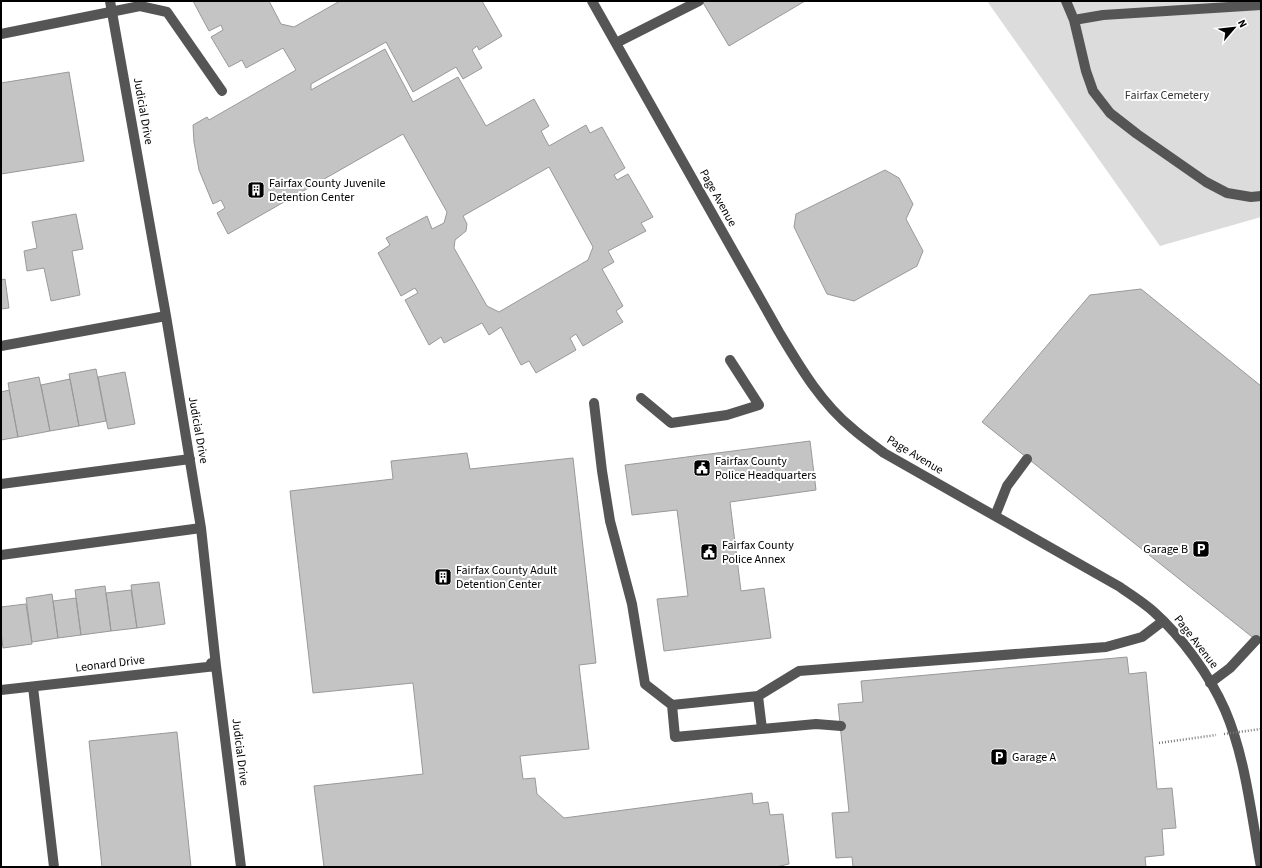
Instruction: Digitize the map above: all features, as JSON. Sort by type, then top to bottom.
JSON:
[{"type":"street","name":"Judicial Drive","points":[[110,1],[166,316],[201,528],[213,664],[241,867]]},
{"type":"street","name":"Page Avenue","points":[[592,1],[783,339],[813,385],[832,409],[852,429],[884,453],[1120,587],[1154,612],[1177,636],[1210,683],[1225,710],[1242,767],[1261,867]]},
{"type":"street","points":[[616,44],[699,1]]},
{"type":"street","points":[[1066,1],[1074,20],[1086,71],[1094,91],[1110,113],[1137,134],[1206,182],[1227,193],[1251,197],[1261,196]]},
{"type":"street","points":[[1074,20],[1103,15],[1261,5]]},
{"type":"street","points":[[1,34],[140,6],[166,12],[222,91]]},
{"type":"street","points":[[1,346],[166,316]]},
{"type":"street","points":[[641,398],[671,423],[727,415],[759,405],[730,360]]},
{"type":"street","points":[[594,403],[602,471],[610,520],[632,604],[645,684],[672,705],[758,696],[799,672],[1106,647],[1142,637],[1163,621]]},
{"type":"street","points":[[1,484],[190,459]]},
{"type":"street","points":[[995,516],[1007,486],[1027,459]]},
{"type":"street","points":[[1,555],[201,528]]},
{"type":"street","points":[[1210,683],[1230,668],[1256,640]]},
{"type":"street","name":"Leonard Drive","points":[[1,690],[213,664]]},
{"type":"street","points":[[33,687],[54,867]]},
{"type":"street","points":[[758,696],[762,729]]},
{"type":"street","points":[[672,705],[675,737],[816,724],[840,726]]},
{"type":"path","points":[[1159,743],[1261,729]]},
{"type":"green space","name":"Fairfax Cemetery","points":[[987,1],[1261,1],[1261,217],[1160,246]]},
{"type":"building","name":"Fairfax County Juvenile Detention Center","points":[[193,1],[269,1],[281,24],[294,27],[340,1],[482,1],[502,36],[479,50],[477,46],[472,50],[482,68],[463,79],[456,67],[413,92],[386,42],[311,84],[311,90],[385,49],[413,102],[458,77],[486,126],[534,99],[549,126],[541,131],[549,146],[586,125],[590,133],[602,127],[625,168],[614,175],[617,180],[628,174],[653,217],[641,223],[646,231],[608,251],[614,262],[602,269],[623,306],[616,311],[623,322],[583,346],[576,334],[570,338],[576,350],[536,373],[529,361],[521,365],[501,327],[489,335],[482,323],[444,343],[441,337],[429,345],[405,300],[418,293],[415,288],[401,296],[378,253],[390,245],[386,238],[427,216],[432,229],[444,223],[447,212],[403,134],[228,234],[217,213],[225,208],[221,200],[213,204],[199,170],[194,142],[193,125],[207,117],[209,120],[296,70],[283,48],[246,68],[242,60],[229,67],[211,37],[223,30],[221,25],[209,31]],"holes":[[[549,167],[593,247],[588,260],[499,312],[487,306],[454,248],[455,240],[466,231],[467,224],[463,216]]]},
{"type":"building","points":[[702,1],[805,1],[729,46]]},
{"type":"building","points":[[69,72],[84,161],[1,174],[1,83]]},
{"type":"building","points":[[885,170],[899,178],[913,204],[906,219],[923,251],[917,266],[854,301],[827,294],[794,227],[796,214]]},
{"type":"building","points":[[76,214],[83,249],[72,251],[80,295],[51,301],[44,268],[27,271],[24,251],[37,248],[32,222]]},
{"type":"building","points":[[5,279],[9,308],[1,309],[1,280]]},
{"type":"building","name":"Garage B","points":[[1141,289],[1261,386],[1261,644],[982,422],[1090,295]]},
{"type":"building","points":[[96,369],[106,421],[79,426],[69,374]]},
{"type":"building","points":[[125,372],[135,424],[108,429],[98,377]]},
{"type":"building","points":[[39,377],[50,431],[18,437],[8,383]]},
{"type":"building","points":[[70,379],[79,426],[50,431],[41,385]]},
{"type":"building","points":[[9,390],[18,437],[1,440],[1,392]]},
{"type":"building","name":"Fairfax County Police Annex","points":[[810,441],[816,490],[730,502],[741,591],[764,588],[771,638],[664,651],[657,599],[688,596],[677,510],[632,515],[625,465]]},
{"type":"building","name":"Fairfax County Adult Detention Center","points":[[467,453],[470,469],[573,458],[596,663],[579,665],[589,749],[520,756],[523,779],[535,778],[537,794],[564,818],[752,793],[753,804],[768,802],[770,815],[783,814],[789,864],[776,867],[324,867],[314,786],[423,774],[413,683],[313,693],[290,491],[393,479],[391,461]]},
{"type":"building","points":[[159,582],[165,624],[137,628],[131,585]]},
{"type":"building","points":[[105,586],[111,631],[81,635],[75,590]]},
{"type":"building","points":[[131,590],[137,628],[111,631],[106,593]]},
{"type":"building","points":[[52,594],[58,638],[32,642],[26,598]]},
{"type":"building","points":[[76,598],[81,635],[58,638],[53,601]]},
{"type":"building","points":[[26,604],[32,644],[3,648],[1,632],[1,607]]},
{"type":"building","name":"Garage A","points":[[1127,657],[1129,674],[1146,672],[1157,789],[1172,788],[1176,828],[1162,829],[1164,855],[1145,857],[1146,867],[853,867],[852,857],[836,858],[832,813],[849,812],[838,704],[863,702],[861,681]]},
{"type":"building","points":[[177,732],[191,867],[102,867],[89,741]]},
{"type":"place","name":"Fairfax County Juvenile Detention Center","points":[[256,190]]},
{"type":"place","name":"Fairfax County Police Headquarters","points":[[702,468]]},
{"type":"place","name":"Garage B","points":[[1201,549]]},
{"type":"place","name":"Fairfax County Police Annex","points":[[709,552]]},
{"type":"place","name":"Fairfax County Adult Detention Center","points":[[443,577]]},
{"type":"place","name":"Garage A","points":[[999,757]]}]
